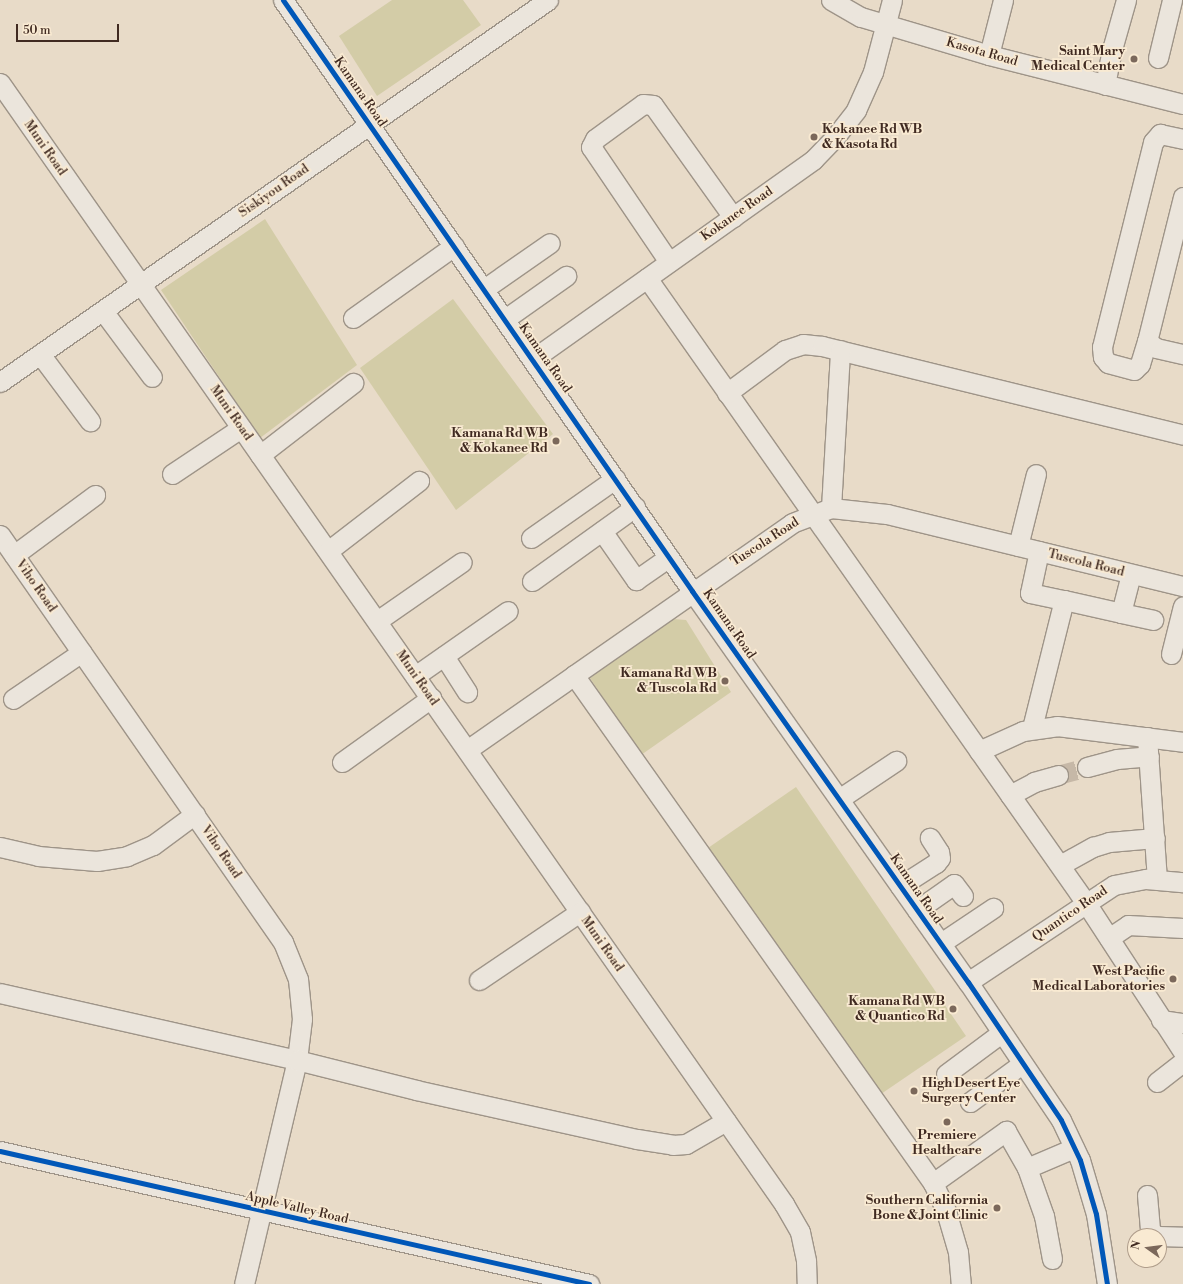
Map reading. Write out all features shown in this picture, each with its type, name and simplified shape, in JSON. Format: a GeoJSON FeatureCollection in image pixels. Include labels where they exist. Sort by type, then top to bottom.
{"type":"FeatureCollection","features":[{"type":"Feature","properties":{"kind":"street","name":"Kamana Road"},"geometry":{"type":"LineString","coordinates":[[283,0],[533,359],[692,591],[941,943],[1001,1034],[1061,1120],[1074,1148],[1096,1214],[1107,1284]]}},
{"type":"Feature","properties":{"kind":"street","name":"Siskiyou Road"},"geometry":{"type":"LineString","coordinates":[[0,382],[141,285],[368,124],[548,0]]}},
{"type":"Feature","properties":{"kind":"street","name":"Kasota Road"},"geometry":{"type":"LineString","coordinates":[[831,0],[861,16],[988,55],[1183,104]]}},
{"type":"Feature","properties":{"kind":"street","name":"Kokanee Road"},"geometry":{"type":"LineString","coordinates":[[533,359],[813,160],[836,136],[856,110],[873,72],[892,0]]}},
{"type":"Feature","properties":{"kind":"street"},"geometry":{"type":"LineString","coordinates":[[988,55],[1003,0]]}},
{"type":"Feature","properties":{"kind":"street"},"geometry":{"type":"LineString","coordinates":[[1105,85],[1111,52],[1126,0]]}},
{"type":"Feature","properties":{"kind":"street"},"geometry":{"type":"LineString","coordinates":[[1158,58],[1172,0]]}},
{"type":"Feature","properties":{"kind":"street","name":"Muni Road"},"geometry":{"type":"LineString","coordinates":[[0,84],[416,676],[784,1204],[800,1232],[806,1261],[807,1284]]}},
{"type":"Feature","properties":{"kind":"street"},"geometry":{"type":"LineString","coordinates":[[670,262],[591,147],[594,139],[643,104],[653,105],[733,217]]}},
{"type":"Feature","properties":{"kind":"street"},"geometry":{"type":"LineString","coordinates":[[1183,139],[1160,134],[1153,142],[1102,347],[1102,357],[1108,363],[1134,370],[1140,364],[1183,198]]}},
{"type":"Feature","properties":{"kind":"street"},"geometry":{"type":"LineString","coordinates":[[484,289],[550,243]]}},
{"type":"Feature","properties":{"kind":"street"},"geometry":{"type":"LineString","coordinates":[[353,318],[454,246]]}},
{"type":"Feature","properties":{"kind":"street"},"geometry":{"type":"LineString","coordinates":[[505,319],[566,276]]}},
{"type":"Feature","properties":{"kind":"street"},"geometry":{"type":"LineString","coordinates":[[647,278],[811,514],[1060,865],[1183,1052]]}},
{"type":"Feature","properties":{"kind":"street"},"geometry":{"type":"LineString","coordinates":[[103,311],[152,378]]}},
{"type":"Feature","properties":{"kind":"street"},"geometry":{"type":"LineString","coordinates":[[1147,341],[1156,348],[1183,354]]}},
{"type":"Feature","properties":{"kind":"street"},"geometry":{"type":"LineString","coordinates":[[727,393],[773,357],[795,346],[822,346],[1183,435]]}},
{"type":"Feature","properties":{"kind":"street"},"geometry":{"type":"LineString","coordinates":[[830,508],[840,350]]}},
{"type":"Feature","properties":{"kind":"street"},"geometry":{"type":"LineString","coordinates":[[40,354],[90,421]]}},
{"type":"Feature","properties":{"kind":"street"},"geometry":{"type":"LineString","coordinates":[[260,455],[353,383]]}},
{"type":"Feature","properties":{"kind":"street"},"geometry":{"type":"LineString","coordinates":[[172,474],[241,428]]}},
{"type":"Feature","properties":{"kind":"street"},"geometry":{"type":"LineString","coordinates":[[1018,546],[1036,474]]}},
{"type":"Feature","properties":{"kind":"street"},"geometry":{"type":"LineString","coordinates":[[530,538],[615,479]]}},
{"type":"Feature","properties":{"kind":"street"},"geometry":{"type":"LineString","coordinates":[[328,552],[419,481]]}},
{"type":"Feature","properties":{"kind":"street"},"geometry":{"type":"LineString","coordinates":[[14,555],[95,495]]}},
{"type":"Feature","properties":{"kind":"street"},"geometry":{"type":"LineString","coordinates":[[532,581],[635,507]]}},
{"type":"Feature","properties":{"kind":"street","name":"Tuscola Road"},"geometry":{"type":"LineString","coordinates":[[467,750],[692,591],[792,523],[811,514],[830,508],[887,514],[1183,586]]}},
{"type":"Feature","properties":{"kind":"street"},"geometry":{"type":"LineString","coordinates":[[602,531],[636,580],[669,557]]}},
{"type":"Feature","properties":{"kind":"street","name":"Viho Road"},"geometry":{"type":"LineString","coordinates":[[0,535],[283,942],[298,979],[302,1019],[297,1060],[244,1284]]}},
{"type":"Feature","properties":{"kind":"street"},"geometry":{"type":"LineString","coordinates":[[1039,551],[1030,593],[1153,620]]}},
{"type":"Feature","properties":{"kind":"street"},"geometry":{"type":"LineString","coordinates":[[377,621],[462,562]]}},
{"type":"Feature","properties":{"kind":"street"},"geometry":{"type":"LineString","coordinates":[[1121,612],[1131,574]]}},
{"type":"Feature","properties":{"kind":"street"},"geometry":{"type":"LineString","coordinates":[[1032,728],[1064,600]]}},
{"type":"Feature","properties":{"kind":"street"},"geometry":{"type":"LineString","coordinates":[[1171,654],[1183,606]]}},
{"type":"Feature","properties":{"kind":"street"},"geometry":{"type":"LineString","coordinates":[[416,676],[508,611]]}},
{"type":"Feature","properties":{"kind":"street"},"geometry":{"type":"LineString","coordinates":[[13,699],[82,652]]}},
{"type":"Feature","properties":{"kind":"street"},"geometry":{"type":"LineString","coordinates":[[444,656],[467,692]]}},
{"type":"Feature","properties":{"kind":"street"},"geometry":{"type":"LineString","coordinates":[[574,675],[932,1183],[946,1211],[956,1245],[961,1284]]}},
{"type":"Feature","properties":{"kind":"street"},"geometry":{"type":"LineString","coordinates":[[342,762],[431,698]]}},
{"type":"Feature","properties":{"kind":"street"},"geometry":{"type":"LineString","coordinates":[[979,751],[1032,728],[1057,726],[1183,742]]}},
{"type":"Feature","properties":{"kind":"street"},"geometry":{"type":"LineString","coordinates":[[1147,737],[1157,880]]}},
{"type":"Feature","properties":{"kind":"street"},"geometry":{"type":"LineString","coordinates":[[1087,767],[1116,759],[1149,756]]}},
{"type":"Feature","properties":{"kind":"street"},"geometry":{"type":"LineString","coordinates":[[839,799],[896,761]]}},
{"type":"Feature","properties":{"kind":"street"},"geometry":{"type":"LineString","coordinates":[[1010,795],[1034,782],[1058,775]]}},
{"type":"Feature","properties":{"kind":"street"},"geometry":{"type":"LineString","coordinates":[[0,847],[38,856],[97,861],[127,856],[153,845],[195,814]]}},
{"type":"Feature","properties":{"kind":"street"},"geometry":{"type":"LineString","coordinates":[[900,886],[936,863],[940,858],[939,852],[930,838]]}},
{"type":"Feature","properties":{"kind":"street"},"geometry":{"type":"LineString","coordinates":[[1060,865],[1093,847],[1109,842],[1155,838]]}},
{"type":"Feature","properties":{"kind":"street","name":"Quantico Road"},"geometry":{"type":"LineString","coordinates":[[968,982],[1114,885],[1146,879],[1183,882]]}},
{"type":"Feature","properties":{"kind":"street"},"geometry":{"type":"LineString","coordinates":[[917,910],[954,884]]}},
{"type":"Feature","properties":{"kind":"street"},"geometry":{"type":"LineString","coordinates":[[941,943],[993,908]]}},
{"type":"Feature","properties":{"kind":"street"},"geometry":{"type":"LineString","coordinates":[[479,980],[580,912]]}},
{"type":"Feature","properties":{"kind":"street"},"geometry":{"type":"LineString","coordinates":[[1109,938],[1128,925],[1183,928]]}},
{"type":"Feature","properties":{"kind":"street"},"geometry":{"type":"LineString","coordinates":[[0,993],[297,1060],[416,1090],[673,1145],[686,1144],[726,1120]]}},
{"type":"Feature","properties":{"kind":"street"},"geometry":{"type":"LineString","coordinates":[[1161,1020],[1183,1023]]}},
{"type":"Feature","properties":{"kind":"street"},"geometry":{"type":"LineString","coordinates":[[946,1074],[1001,1034]]}},
{"type":"Feature","properties":{"kind":"street"},"geometry":{"type":"LineString","coordinates":[[1157,1082],[1183,1062]]}},
{"type":"Feature","properties":{"kind":"street"},"geometry":{"type":"LineString","coordinates":[[970,1102],[1022,1064]]}},
{"type":"Feature","properties":{"kind":"street"},"geometry":{"type":"LineString","coordinates":[[932,1183],[1006,1131],[1027,1168],[1044,1216],[1052,1259]]}},
{"type":"Feature","properties":{"kind":"street"},"geometry":{"type":"LineString","coordinates":[[1027,1168],[1074,1148]]}},
{"type":"Feature","properties":{"kind":"street","name":"Apple Valley Road"},"geometry":{"type":"LineString","coordinates":[[0,1151],[260,1212],[589,1284]]}},
{"type":"Feature","properties":{"kind":"street"},"geometry":{"type":"LineString","coordinates":[[1146,1195],[1150,1228]]}},
{"type":"Feature","properties":{"kind":"street"},"geometry":{"type":"LineString","coordinates":[[1167,1236],[1183,1237]]}},
{"type":"Feature","properties":{"kind":"shaded area"},"geometry":{"type":"Polygon","coordinates":[[[392,0],[463,0],[481,25],[377,96],[339,36],[392,0]]]}},
{"type":"Feature","properties":{"kind":"shaded area"},"geometry":{"type":"Polygon","coordinates":[[[265,219],[357,365],[260,438],[161,290],[265,219]]]}},
{"type":"Feature","properties":{"kind":"shaded area"},"geometry":{"type":"Polygon","coordinates":[[[453,299],[553,434],[456,510],[360,368],[453,299]]]}},
{"type":"Feature","properties":{"kind":"shaded area"},"geometry":{"type":"Polygon","coordinates":[[[673,619],[686,620],[731,692],[641,755],[590,678],[673,619]]]}},
{"type":"Feature","properties":{"kind":"shaded area"},"geometry":{"type":"Polygon","coordinates":[[[796,787],[966,1036],[881,1094],[708,848],[796,787]]]}},
{"type":"Feature","properties":{"kind":"tunnel"},"geometry":{"type":"LineString","coordinates":[[1058,775],[1087,767]]}},
{"type":"Feature","properties":{"kind":"cycle path"},"geometry":{"type":"LineString","coordinates":[[283,0],[692,591],[968,982],[1061,1120],[1080,1160],[1096,1214],[1107,1284]]}},
{"type":"Feature","properties":{"kind":"cycle path"},"geometry":{"type":"LineString","coordinates":[[0,1151],[589,1284]]}},
{"type":"Feature","properties":{"kind":"place","name":"Saint Mary Medical Center"},"geometry":{"type":"Point","coordinates":[1134,59]}},
{"type":"Feature","properties":{"kind":"place","name":"Kokanee Rd WB & Kasota Rd"},"geometry":{"type":"Point","coordinates":[814,137]}},
{"type":"Feature","properties":{"kind":"place","name":"Kamana Rd WB & Kokanee Rd"},"geometry":{"type":"Point","coordinates":[556,441]}},
{"type":"Feature","properties":{"kind":"place","name":"Kamana Rd WB & Tuscola Rd"},"geometry":{"type":"Point","coordinates":[725,681]}},
{"type":"Feature","properties":{"kind":"place","name":"West Pacific Medical Laboratories"},"geometry":{"type":"Point","coordinates":[1173,979]}},
{"type":"Feature","properties":{"kind":"place","name":"Kamana Rd WB & Quantico Rd"},"geometry":{"type":"Point","coordinates":[953,1009]}},
{"type":"Feature","properties":{"kind":"place","name":"High Desert Eye Surgery Center"},"geometry":{"type":"Point","coordinates":[914,1091]}},
{"type":"Feature","properties":{"kind":"place","name":"Premiere Healthcare"},"geometry":{"type":"Point","coordinates":[947,1122]}},
{"type":"Feature","properties":{"kind":"place","name":"Southern California Bone & Joint Clinic"},"geometry":{"type":"Point","coordinates":[997,1208]}}]}
